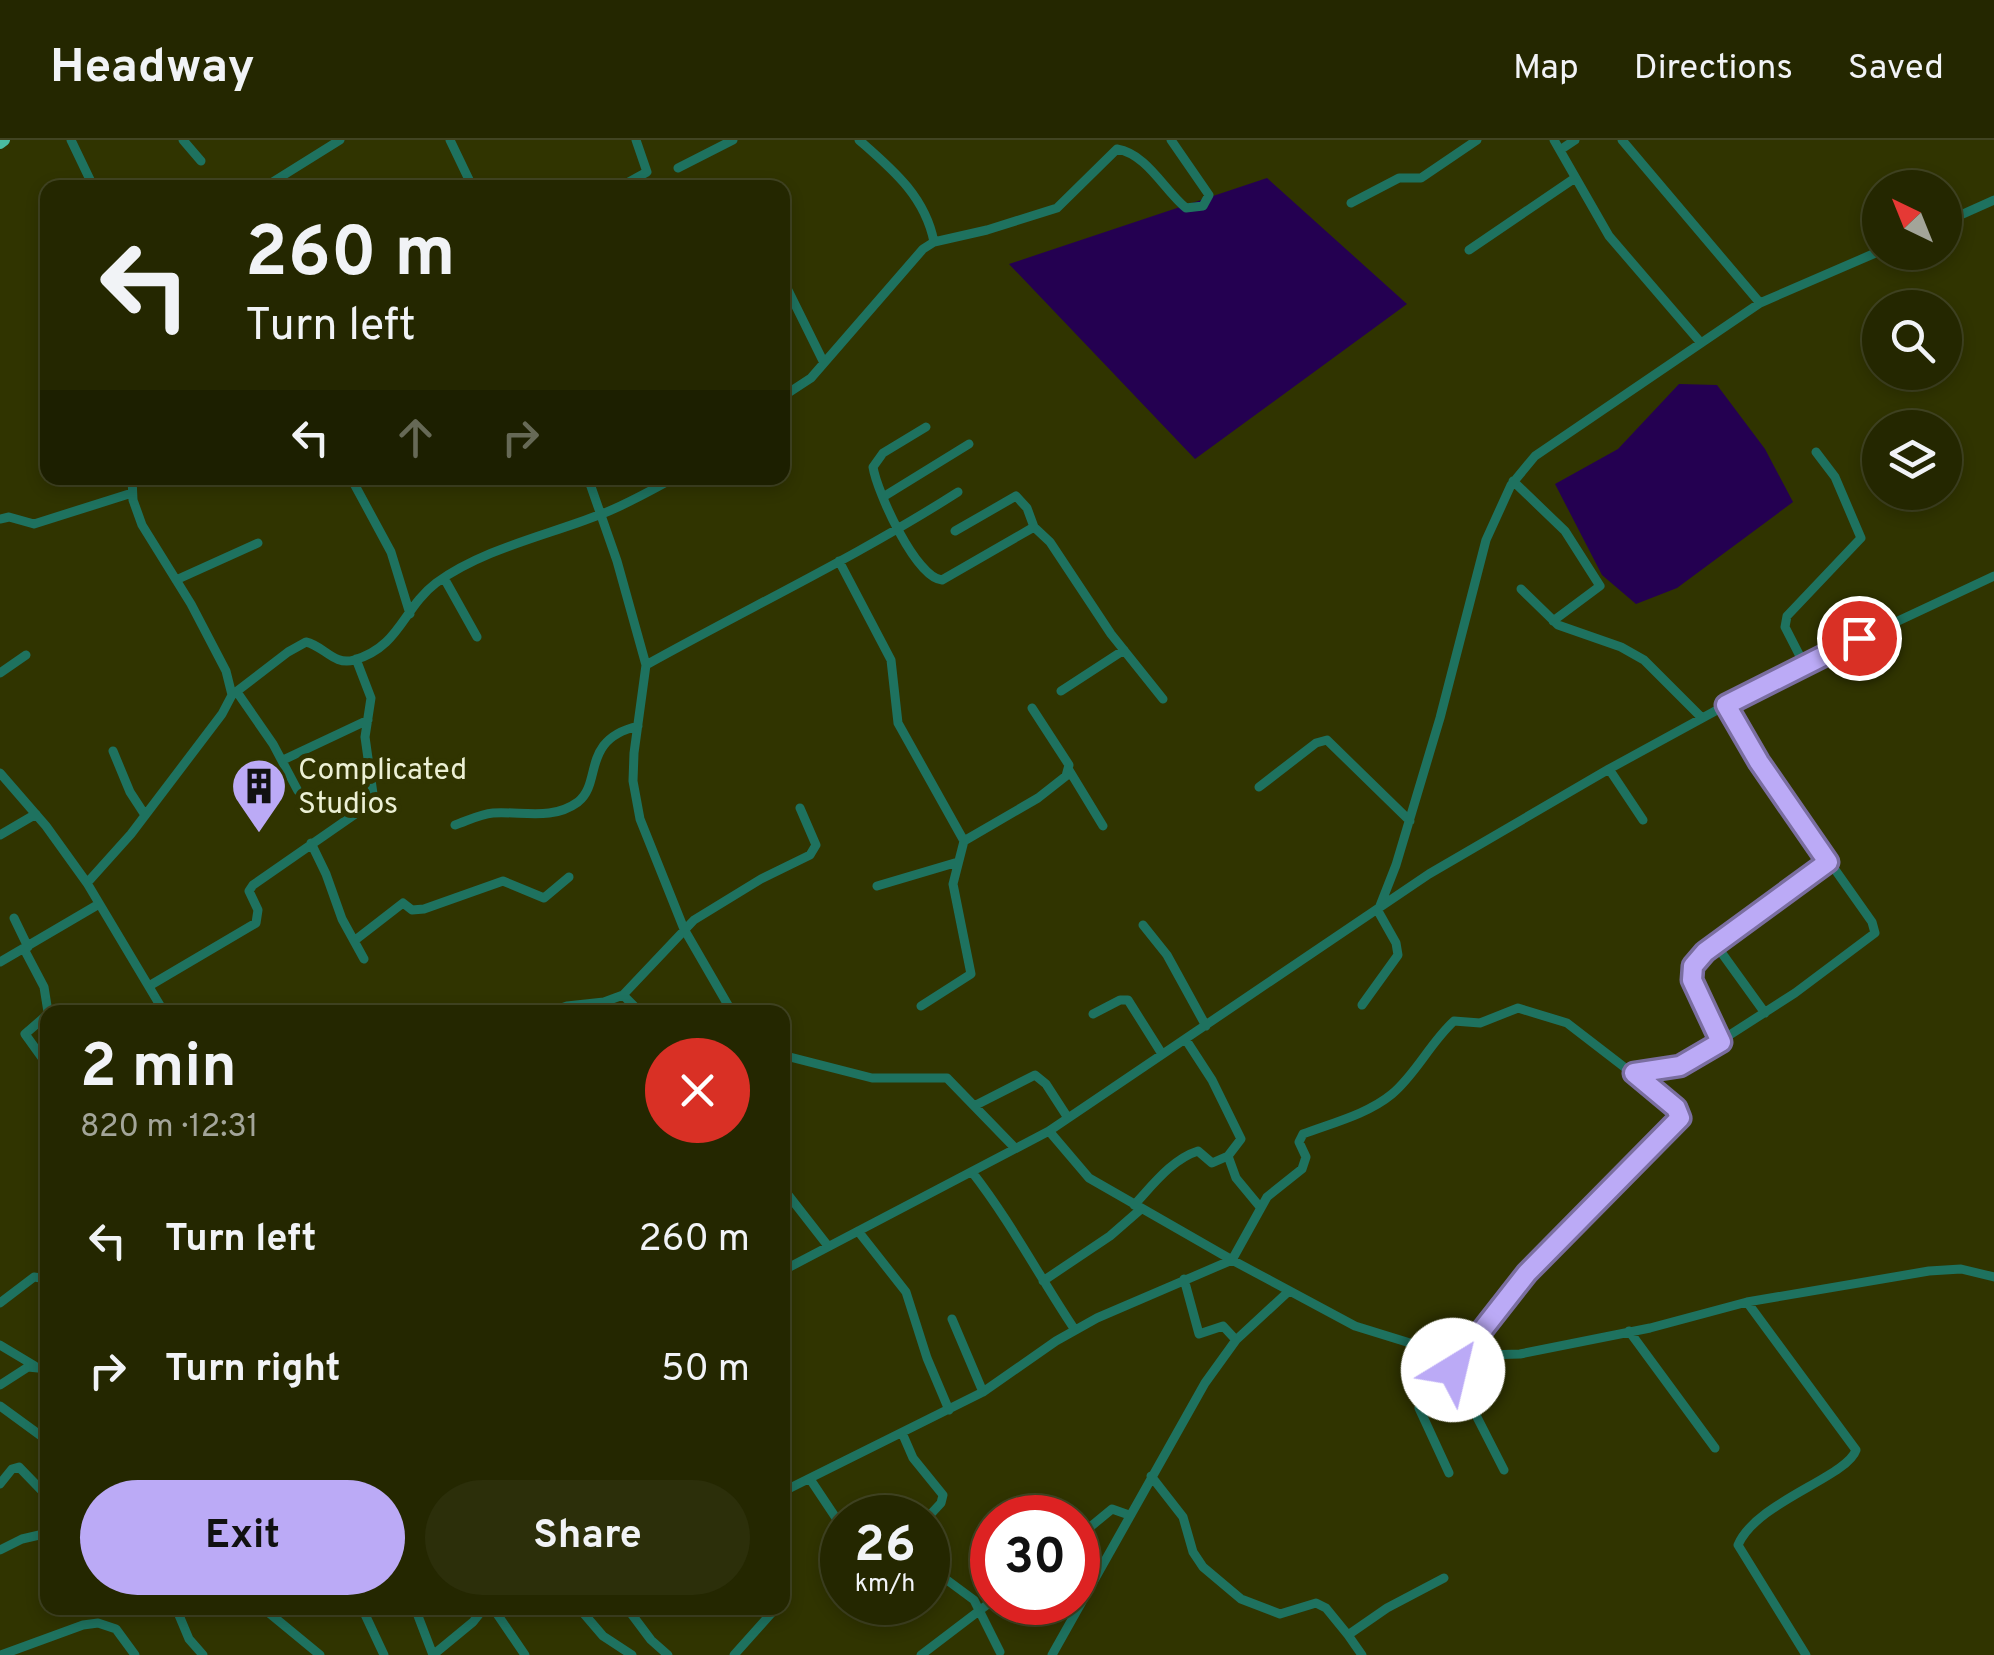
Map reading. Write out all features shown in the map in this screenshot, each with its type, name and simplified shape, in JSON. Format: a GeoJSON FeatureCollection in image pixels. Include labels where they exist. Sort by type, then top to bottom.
{"type":"FeatureCollection","features":[{"type":"Feature","properties":{"kind":"street"},"geometry":{"type":"LineString","coordinates":[[71,140],[90,180]]}},
{"type":"Feature","properties":{"kind":"street"},"geometry":{"type":"LineString","coordinates":[[183,140],[201,161]]}},
{"type":"Feature","properties":{"kind":"street"},"geometry":{"type":"LineString","coordinates":[[276,180],[340,140]]}},
{"type":"Feature","properties":{"kind":"street"},"geometry":{"type":"LineString","coordinates":[[450,140],[469,180]]}},
{"type":"Feature","properties":{"kind":"street"},"geometry":{"type":"LineString","coordinates":[[632,180],[647,172],[636,140]]}},
{"type":"Feature","properties":{"kind":"street"},"geometry":{"type":"LineString","coordinates":[[678,168],[733,140]]}},
{"type":"Feature","properties":{"kind":"street"},"geometry":{"type":"LineString","coordinates":[[858,140],[896,172],[914,194],[937,241]]}},
{"type":"Feature","properties":{"kind":"street"},"geometry":{"type":"LineString","coordinates":[[790,393],[824,363],[914,258],[937,241],[967,236],[1057,208],[1121,145],[1143,162],[1182,205],[1196,209],[1207,203],[1210,195],[1171,140]]}},
{"type":"Feature","properties":{"kind":"street"},"geometry":{"type":"LineString","coordinates":[[1351,203],[1399,178],[1421,178],[1477,140]]}},
{"type":"Feature","properties":{"kind":"street"},"geometry":{"type":"LineString","coordinates":[[1575,140],[1557,145],[1610,236],[1700,343]]}},
{"type":"Feature","properties":{"kind":"street"},"geometry":{"type":"LineString","coordinates":[[1622,140],[1760,303]]}},
{"type":"Feature","properties":{"kind":"street"},"geometry":{"type":"LineString","coordinates":[[1469,250],[1575,178]]}},
{"type":"Feature","properties":{"kind":"street"},"geometry":{"type":"LineString","coordinates":[[1962,214],[1994,200]]}},
{"type":"Feature","properties":{"kind":"street"},"geometry":{"type":"LineString","coordinates":[[1362,1005],[1398,955],[1396,943],[1378,911],[1410,821],[1482,554],[1496,512],[1513,481],[1535,456],[1760,303],[1862,259]]}},
{"type":"Feature","properties":{"kind":"street"},"geometry":{"type":"LineString","coordinates":[[790,294],[824,363]]}},
{"type":"Feature","properties":{"kind":"street"},"geometry":{"type":"LineString","coordinates":[[926,427],[876,460],[874,474],[898,530],[928,574],[937,580],[1034,527]]}},
{"type":"Feature","properties":{"kind":"street"},"geometry":{"type":"LineString","coordinates":[[883,497],[969,444]]}},
{"type":"Feature","properties":{"kind":"street"},"geometry":{"type":"LineString","coordinates":[[1804,664],[1785,627],[1787,616],[1860,538],[1834,477],[1816,452]]}},
{"type":"Feature","properties":{"kind":"street"},"geometry":{"type":"LineString","coordinates":[[1513,481],[1565,531],[1600,586],[1553,621]]}},
{"type":"Feature","properties":{"kind":"street"},"geometry":{"type":"LineString","coordinates":[[132,485],[142,525],[226,671],[234,693],[283,760],[298,791]]}},
{"type":"Feature","properties":{"kind":"street"},"geometry":{"type":"LineString","coordinates":[[355,485],[391,552],[410,614]]}},
{"type":"Feature","properties":{"kind":"street"},"geometry":{"type":"LineString","coordinates":[[591,485],[646,665],[634,767],[636,802],[647,840],[684,930],[728,1005]]}},
{"type":"Feature","properties":{"kind":"street"},"geometry":{"type":"LineString","coordinates":[[87,883],[145,815],[234,693],[288,652],[306,642],[338,660],[356,659],[394,637],[420,598],[444,578],[497,552],[602,514],[660,485]]}},
{"type":"Feature","properties":{"kind":"street"},"geometry":{"type":"LineString","coordinates":[[646,665],[898,530],[958,492]]}},
{"type":"Feature","properties":{"kind":"street"},"geometry":{"type":"LineString","coordinates":[[0,519],[9,517],[34,524],[132,493]]}},
{"type":"Feature","properties":{"kind":"street"},"geometry":{"type":"LineString","coordinates":[[955,531],[1016,496],[1027,508],[1034,527],[1050,542],[1124,650],[1163,699]]}},
{"type":"Feature","properties":{"kind":"street"},"geometry":{"type":"LineString","coordinates":[[176,580],[258,543]]}},
{"type":"Feature","properties":{"kind":"street"},"geometry":{"type":"LineString","coordinates":[[839,561],[891,660],[898,723],[964,841]]}},
{"type":"Feature","properties":{"kind":"street"},"geometry":{"type":"LineString","coordinates":[[790,1267],[1049,1131],[1429,874],[1609,769],[1804,664],[1994,576]]}},
{"type":"Feature","properties":{"kind":"street"},"geometry":{"type":"LineString","coordinates":[[444,578],[478,637]]}},
{"type":"Feature","properties":{"kind":"street"},"geometry":{"type":"LineString","coordinates":[[1521,588],[1553,621],[1644,660],[1702,718]]}},
{"type":"Feature","properties":{"kind":"street"},"geometry":{"type":"LineString","coordinates":[[1061,692],[1124,650]]}},
{"type":"Feature","properties":{"kind":"street"},"geometry":{"type":"LineString","coordinates":[[0,672],[26,656]]}},
{"type":"Feature","properties":{"kind":"street"},"geometry":{"type":"LineString","coordinates":[[149,986],[256,923],[259,916],[250,889],[374,801],[365,737],[371,698],[356,659]]}},
{"type":"Feature","properties":{"kind":"street"},"geometry":{"type":"LineString","coordinates":[[1634,1073],[1680,1066],[1765,1013],[1876,933],[1759,762],[1726,705]]}},
{"type":"Feature","properties":{"kind":"street"},"geometry":{"type":"LineString","coordinates":[[1032,708],[1103,826]]}},
{"type":"Feature","properties":{"kind":"street"},"geometry":{"type":"LineString","coordinates":[[283,760],[368,720]]}},
{"type":"Feature","properties":{"kind":"street"},"geometry":{"type":"LineString","coordinates":[[455,826],[491,813],[548,814],[573,805],[587,793],[597,754],[617,734],[638,726]]}},
{"type":"Feature","properties":{"kind":"street"},"geometry":{"type":"LineString","coordinates":[[1259,787],[1316,743],[1327,740],[1410,821]]}},
{"type":"Feature","properties":{"kind":"street"},"geometry":{"type":"LineString","coordinates":[[113,751],[130,792],[145,815]]}},
{"type":"Feature","properties":{"kind":"street"},"geometry":{"type":"LineString","coordinates":[[1609,769],[1643,820]]}},
{"type":"Feature","properties":{"kind":"street"},"geometry":{"type":"LineString","coordinates":[[921,1006],[971,974],[953,884],[964,841],[1038,798],[1069,770]]}},
{"type":"Feature","properties":{"kind":"street"},"geometry":{"type":"LineString","coordinates":[[0,772],[87,883],[160,1005]]}},
{"type":"Feature","properties":{"kind":"street"},"geometry":{"type":"LineString","coordinates":[[576,1005],[623,996],[684,930],[725,900],[815,851],[814,837],[800,808]]}},
{"type":"Feature","properties":{"kind":"street"},"geometry":{"type":"LineString","coordinates":[[0,835],[36,814]]}},
{"type":"Feature","properties":{"kind":"street"},"geometry":{"type":"LineString","coordinates":[[311,843],[342,919],[364,959]]}},
{"type":"Feature","properties":{"kind":"street"},"geometry":{"type":"LineString","coordinates":[[877,886],[958,862]]}},
{"type":"Feature","properties":{"kind":"street"},"geometry":{"type":"LineString","coordinates":[[1721,1042],[1691,972],[1697,960],[1828,862]]}},
{"type":"Feature","properties":{"kind":"street"},"geometry":{"type":"LineString","coordinates":[[354,941],[403,903],[414,910],[424,909],[503,881],[544,898],[570,878]]}},
{"type":"Feature","properties":{"kind":"street"},"geometry":{"type":"LineString","coordinates":[[0,962],[100,904]]}},
{"type":"Feature","properties":{"kind":"street"},"geometry":{"type":"LineString","coordinates":[[14,918],[47,994],[48,1005]]}},
{"type":"Feature","properties":{"kind":"street"},"geometry":{"type":"LineString","coordinates":[[1143,925],[1167,955],[1206,1026]]}},
{"type":"Feature","properties":{"kind":"street"},"geometry":{"type":"LineString","coordinates":[[1716,944],[1765,1013]]}},
{"type":"Feature","properties":{"kind":"street"},"geometry":{"type":"LineString","coordinates":[[623,996],[633,1005]]}},
{"type":"Feature","properties":{"kind":"street"},"geometry":{"type":"LineString","coordinates":[[1093,1014],[1128,1000],[1162,1054]]}},
{"type":"Feature","properties":{"kind":"street"},"geometry":{"type":"LineString","coordinates":[[790,1488],[983,1392],[1076,1330],[1232,1260],[1260,1206],[1273,1190],[1302,1169],[1306,1158],[1300,1136],[1382,1102],[1405,1081],[1454,1021],[1480,1023],[1513,1010],[1524,1010],[1574,1027],[1676,1108],[1680,1118],[1527,1273],[1457,1356],[1456,1376],[1504,1470]]}},
{"type":"Feature","properties":{"kind":"street"},"geometry":{"type":"LineString","coordinates":[[40,1021],[25,1034],[40,1055]]}},
{"type":"Feature","properties":{"kind":"street"},"geometry":{"type":"LineString","coordinates":[[1043,1281],[1110,1236],[1168,1170],[1189,1154],[1198,1151],[1212,1163],[1228,1156],[1241,1139],[1212,1080],[1186,1040]]}},
{"type":"Feature","properties":{"kind":"street"},"geometry":{"type":"LineString","coordinates":[[790,1057],[872,1078],[942,1076],[952,1081],[1014,1146]]}},
{"type":"Feature","properties":{"kind":"street"},"geometry":{"type":"LineString","coordinates":[[976,1105],[1035,1075],[1046,1084],[1068,1118]]}},
{"type":"Feature","properties":{"kind":"street"},"geometry":{"type":"LineString","coordinates":[[1049,1131],[1080,1170],[1289,1292],[1355,1326],[1457,1356],[1520,1354],[1747,1302],[1929,1272],[1962,1269],[1994,1277]]}},
{"type":"Feature","properties":{"kind":"street"},"geometry":{"type":"LineString","coordinates":[[1228,1156],[1236,1178],[1260,1206]]}},
{"type":"Feature","properties":{"kind":"street"},"geometry":{"type":"LineString","coordinates":[[972,1172],[1007,1217],[1076,1330]]}},
{"type":"Feature","properties":{"kind":"street"},"geometry":{"type":"LineString","coordinates":[[790,1196],[828,1246]]}},
{"type":"Feature","properties":{"kind":"street"},"geometry":{"type":"LineString","coordinates":[[858,1231],[906,1292],[949,1410]]}},
{"type":"Feature","properties":{"kind":"street"},"geometry":{"type":"LineString","coordinates":[[0,1303],[34,1277],[40,1278]]}},
{"type":"Feature","properties":{"kind":"street"},"geometry":{"type":"LineString","coordinates":[[1184,1279],[1199,1334],[1223,1326],[1236,1340]]}},
{"type":"Feature","properties":{"kind":"street"},"geometry":{"type":"LineString","coordinates":[[1052,1655],[1128,1514],[1206,1383],[1236,1340],[1289,1292]]}},
{"type":"Feature","properties":{"kind":"street"},"geometry":{"type":"LineString","coordinates":[[1747,1302],[1856,1450],[1846,1465],[1800,1490],[1752,1525],[1738,1545],[1806,1655]]}},
{"type":"Feature","properties":{"kind":"street"},"geometry":{"type":"LineString","coordinates":[[952,1320],[983,1392]]}},
{"type":"Feature","properties":{"kind":"street"},"geometry":{"type":"LineString","coordinates":[[1630,1331],[1715,1448]]}},
{"type":"Feature","properties":{"kind":"street"},"geometry":{"type":"LineString","coordinates":[[0,1344],[40,1364]]}},
{"type":"Feature","properties":{"kind":"street"},"geometry":{"type":"LineString","coordinates":[[1434,1351],[1439,1380],[1419,1408],[1449,1472]]}},
{"type":"Feature","properties":{"kind":"street"},"geometry":{"type":"LineString","coordinates":[[0,1385],[20,1372],[40,1366]]}},
{"type":"Feature","properties":{"kind":"street"},"geometry":{"type":"LineString","coordinates":[[0,1406],[40,1435]]}},
{"type":"Feature","properties":{"kind":"street"},"geometry":{"type":"LineString","coordinates":[[902,1434],[910,1454],[943,1495]]}},
{"type":"Feature","properties":{"kind":"street"},"geometry":{"type":"LineString","coordinates":[[0,1484],[19,1466],[40,1488]]}},
{"type":"Feature","properties":{"kind":"street"},"geometry":{"type":"LineString","coordinates":[[1150,1476],[1182,1517],[1203,1567],[1224,1587],[1280,1614],[1311,1602],[1321,1605],[1362,1655]]}},
{"type":"Feature","properties":{"kind":"street"},"geometry":{"type":"LineString","coordinates":[[810,1479],[821,1495]]}},
{"type":"Feature","properties":{"kind":"street"},"geometry":{"type":"LineString","coordinates":[[1100,1519],[1112,1509],[1128,1514]]}},
{"type":"Feature","properties":{"kind":"street"},"geometry":{"type":"LineString","coordinates":[[0,1550],[40,1535]]}},
{"type":"Feature","properties":{"kind":"street"},"geometry":{"type":"LineString","coordinates":[[1348,1636],[1387,1608],[1444,1578]]}},
{"type":"Feature","properties":{"kind":"street"},"geometry":{"type":"LineString","coordinates":[[179,1615],[200,1654]]}},
{"type":"Feature","properties":{"kind":"street"},"geometry":{"type":"LineString","coordinates":[[271,1615],[320,1655]]}},
{"type":"Feature","properties":{"kind":"street"},"geometry":{"type":"LineString","coordinates":[[365,1615],[384,1655]]}},
{"type":"Feature","properties":{"kind":"street"},"geometry":{"type":"LineString","coordinates":[[418,1615],[433,1655],[478,1615]]}},
{"type":"Feature","properties":{"kind":"street"},"geometry":{"type":"LineString","coordinates":[[498,1615],[525,1655]]}},
{"type":"Feature","properties":{"kind":"street"},"geometry":{"type":"LineString","coordinates":[[585,1615],[604,1636],[632,1655]]}},
{"type":"Feature","properties":{"kind":"street"},"geometry":{"type":"LineString","coordinates":[[632,1615],[668,1655]]}},
{"type":"Feature","properties":{"kind":"street"},"geometry":{"type":"LineString","coordinates":[[734,1655],[770,1615]]}},
{"type":"Feature","properties":{"kind":"street"},"geometry":{"type":"LineString","coordinates":[[921,1655],[970,1617]]}},
{"type":"Feature","properties":{"kind":"street"},"geometry":{"type":"LineString","coordinates":[[1,1655],[98,1623],[116,1629],[135,1655]]}},
{"type":"Feature","properties":{"kind":"street"},"geometry":{"type":"LineString","coordinates":[[988,1625],[1000,1652]]}},
{"type":"Feature","properties":{"kind":"shaded area"},"geometry":{"type":"Polygon","coordinates":[[[1267,178],[1407,304],[1195,459],[1009,264],[1267,178]]]}},
{"type":"Feature","properties":{"kind":"shaded area"},"geometry":{"type":"Polygon","coordinates":[[[1679,384],[1717,385],[1765,449],[1793,502],[1677,588],[1636,604],[1602,575],[1555,484],[1618,449],[1679,384]]]}},
{"type":"Feature","properties":{"kind":"place","name":"Complicated Studios"},"geometry":{"type":"Point","coordinates":[259,835]}},
{"type":"Feature","properties":{"kind":"route"},"geometry":{"type":"LineString","coordinates":[[1453,1370],[1452,1356],[1462,1356],[1527,1273],[1680,1118],[1676,1108],[1634,1073],[1680,1066],[1721,1042],[1692,980],[1693,966],[1705,952],[1828,862],[1759,762],[1726,705],[1859,638]]}}]}
